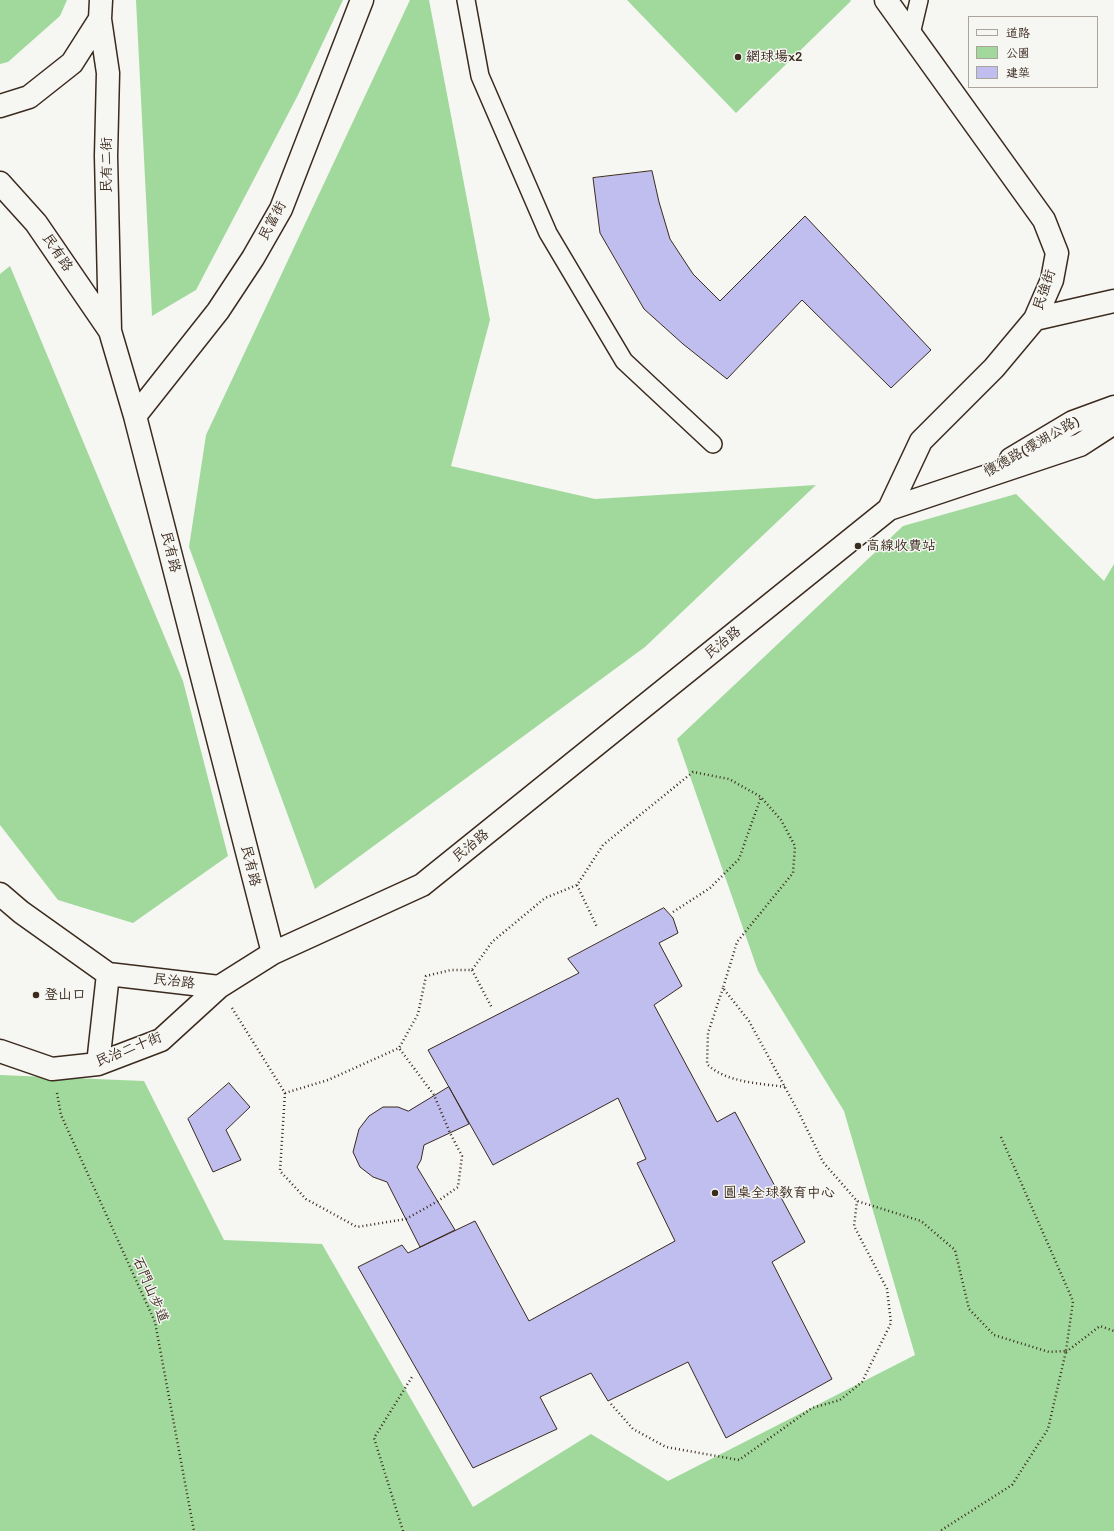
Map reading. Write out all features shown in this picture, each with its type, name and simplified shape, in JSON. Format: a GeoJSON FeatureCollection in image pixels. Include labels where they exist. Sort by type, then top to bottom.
{"type":"FeatureCollection","features":[{"type":"Feature","properties":{"kind":"street","name":"民富街"},"geometry":{"type":"LineString","coordinates":[[135,416],[218,311],[253,258],[281,209],[362,0]]}},
{"type":"Feature","properties":{"kind":"street","name":"民強街"},"geometry":{"type":"LineString","coordinates":[[886,0],[1044,220],[1057,253],[1052,280],[1035,319],[994,368],[921,441],[888,509]]}},
{"type":"Feature","properties":{"kind":"street"},"geometry":{"type":"LineString","coordinates":[[0,106],[29,97],[72,63],[100,10]]}},
{"type":"Feature","properties":{"kind":"street","name":"民有二街"},"geometry":{"type":"LineString","coordinates":[[100,10],[108,73],[106,156],[110,331]]}},
{"type":"Feature","properties":{"kind":"street","name":"民有路"},"geometry":{"type":"LineString","coordinates":[[0,183],[36,223],[110,331],[135,416],[273,953]]}},
{"type":"Feature","properties":{"kind":"street"},"geometry":{"type":"LineString","coordinates":[[1035,319],[1114,301]]}},
{"type":"Feature","properties":{"kind":"street","name":"懷德路(環湖公路)"},"geometry":{"type":"LineString","coordinates":[[973,481],[1073,422],[1114,407]]}},
{"type":"Feature","properties":{"kind":"street","name":"懷德路(環湖公路)"},"geometry":{"type":"LineString","coordinates":[[888,509],[1080,445],[1114,423]]}},
{"type":"Feature","properties":{"kind":"street","name":"民治路"},"geometry":{"type":"LineString","coordinates":[[0,894],[21,912],[108,974],[219,988],[273,953],[422,885],[888,509]]}},
{"type":"Feature","properties":{"kind":"street"},"geometry":{"type":"LineString","coordinates":[[98,1064],[108,974]]}},
{"type":"Feature","properties":{"kind":"street","name":"民治二十街"},"geometry":{"type":"LineString","coordinates":[[0,1051],[52,1069],[98,1064],[161,1040],[219,988]]}},
{"type":"Feature","properties":{"kind":"lane"},"geometry":{"type":"LineString","coordinates":[[466,0],[480,76],[548,233],[624,361],[714,444]]}},
{"type":"Feature","properties":{"kind":"lane"},"geometry":{"type":"LineString","coordinates":[[911,34],[918,0]]}},
{"type":"Feature","properties":{"kind":"path"},"geometry":{"type":"LineString","coordinates":[[472,970],[492,942],[545,898],[577,885],[603,845],[693,772],[729,778],[761,797],[781,820],[795,846],[793,873],[737,942],[708,1033],[707,1064],[714,1071],[740,1080],[785,1087]]}},
{"type":"Feature","properties":{"kind":"path"},"geometry":{"type":"LineString","coordinates":[[673,912],[710,888],[739,859],[761,797]]}},
{"type":"Feature","properties":{"kind":"path"},"geometry":{"type":"LineString","coordinates":[[577,885],[597,927]]}},
{"type":"Feature","properties":{"kind":"path"},"geometry":{"type":"LineString","coordinates":[[285,1093],[328,1080],[399,1048],[418,1014],[426,976],[451,970],[472,970]]}},
{"type":"Feature","properties":{"kind":"path"},"geometry":{"type":"LineString","coordinates":[[472,970],[492,1008]]}},
{"type":"Feature","properties":{"kind":"path"},"geometry":{"type":"LineString","coordinates":[[219,988],[285,1093],[280,1171],[306,1199],[357,1227],[406,1219],[438,1202],[458,1187],[462,1156],[450,1133],[434,1095],[399,1048]]}},
{"type":"Feature","properties":{"kind":"path"},"geometry":{"type":"LineString","coordinates":[[723,988],[749,1021],[785,1087],[823,1162],[857,1201],[921,1221],[955,1250],[969,1309],[994,1335],[1049,1352],[1066,1351],[1100,1326],[1114,1331]]}},
{"type":"Feature","properties":{"kind":"path","name":"石門山步道"},"geometry":{"type":"LineString","coordinates":[[52,1069],[61,1115],[155,1322],[194,1531]]}},
{"type":"Feature","properties":{"kind":"path"},"geometry":{"type":"LineString","coordinates":[[940,1531],[1012,1485],[1048,1429],[1066,1351],[1073,1301],[1001,1137]]}},
{"type":"Feature","properties":{"kind":"path"},"geometry":{"type":"LineString","coordinates":[[610,1404],[632,1429],[666,1447],[739,1460],[812,1408],[840,1400],[862,1382],[891,1322],[888,1289],[854,1226],[857,1201]]}},
{"type":"Feature","properties":{"kind":"path"},"geometry":{"type":"LineString","coordinates":[[403,1531],[374,1438],[412,1377]]}},
{"type":"Feature","properties":{"kind":"green space"},"geometry":{"type":"Polygon","coordinates":[[[0,0],[67,0],[60,16],[8,62],[0,64],[0,0]]]}},
{"type":"Feature","properties":{"kind":"green space"},"geometry":{"type":"Polygon","coordinates":[[[136,0],[343,0],[298,95],[196,290],[152,316],[136,0]]]}},
{"type":"Feature","properties":{"kind":"green space"},"geometry":{"type":"Polygon","coordinates":[[[410,0],[429,0],[490,320],[451,466],[595,499],[816,485],[645,647],[315,889],[189,547],[206,435],[410,0]]]}},
{"type":"Feature","properties":{"kind":"green space","name":"網球場x2"},"geometry":{"type":"Polygon","coordinates":[[[627,0],[850,0],[851,1],[736,113],[627,0]]]}},
{"type":"Feature","properties":{"kind":"green space"},"geometry":{"type":"Polygon","coordinates":[[[10,266],[183,681],[228,856],[133,923],[58,900],[0,825],[0,274],[10,266]]]}},
{"type":"Feature","properties":{"kind":"green space"},"geometry":{"type":"Polygon","coordinates":[[[1016,494],[1104,581],[1114,564],[1114,1531],[0,1531],[0,1075],[144,1081],[224,1240],[322,1244],[473,1507],[591,1434],[668,1481],[915,1355],[844,1111],[758,971],[677,739],[903,526],[1016,494]]]}},
{"type":"Feature","properties":{"kind":"building"},"geometry":{"type":"Polygon","coordinates":[[[652,171],[670,239],[693,274],[720,301],[805,216],[931,350],[891,388],[802,300],[727,379],[683,344],[644,309],[600,233],[593,178],[652,171]]]}},
{"type":"Feature","properties":{"kind":"building","name":"圓桌全球教育中心"},"geometry":{"type":"Polygon","coordinates":[[[664,908],[673,918],[678,933],[659,943],[682,986],[654,1005],[717,1122],[735,1112],[805,1242],[772,1262],[832,1379],[726,1438],[688,1362],[608,1401],[591,1373],[540,1397],[557,1429],[473,1468],[358,1267],[402,1245],[408,1253],[475,1221],[529,1321],[675,1241],[637,1163],[646,1159],[618,1098],[493,1165],[428,1050],[579,973],[568,959],[664,908]]]}},
{"type":"Feature","properties":{"kind":"building"},"geometry":{"type":"Polygon","coordinates":[[[229,1083],[250,1107],[226,1130],[241,1160],[213,1172],[188,1119],[229,1083]]]}},
{"type":"Feature","properties":{"kind":"building"},"geometry":{"type":"Polygon","coordinates":[[[449,1087],[469,1124],[424,1145],[421,1160],[417,1167],[455,1230],[420,1247],[387,1182],[373,1177],[360,1167],[353,1152],[359,1129],[369,1116],[383,1107],[398,1107],[408,1111],[449,1087]]]}},
{"type":"Feature","properties":{"kind":"place","name":"網球場x2"},"geometry":{"type":"Point","coordinates":[738,57]}},
{"type":"Feature","properties":{"kind":"place","name":"高線收費站"},"geometry":{"type":"Point","coordinates":[858,546]}},
{"type":"Feature","properties":{"kind":"place","name":"登山口"},"geometry":{"type":"Point","coordinates":[36,995]}},
{"type":"Feature","properties":{"kind":"place","name":"圓桌全球教育中心"},"geometry":{"type":"Point","coordinates":[715,1193]}}]}
